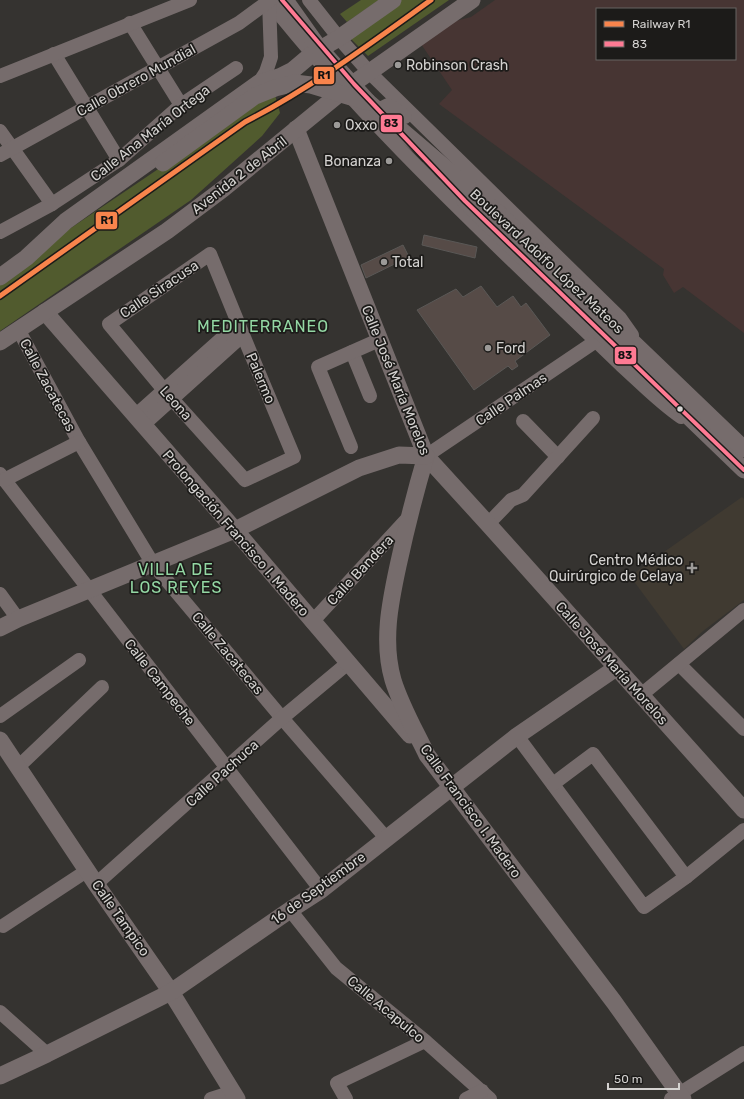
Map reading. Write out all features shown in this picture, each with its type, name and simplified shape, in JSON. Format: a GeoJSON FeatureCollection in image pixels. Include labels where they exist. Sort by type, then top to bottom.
{"type":"FeatureCollection","features":[{"type":"Feature","properties":{"kind":"main road","name":"Boulevard Adolfo López Mateos"},"geometry":{"type":"LineString","coordinates":[[274,0],[368,102],[497,212],[744,449]]}},
{"type":"Feature","properties":{"kind":"main road"},"geometry":{"type":"LineString","coordinates":[[26,258],[66,221],[259,83],[279,77],[293,70],[312,54],[339,38],[393,0]]}},
{"type":"Feature","properties":{"kind":"main road","name":"Avenida 2 de Abril"},"geometry":{"type":"LineString","coordinates":[[0,342],[167,231],[223,189],[344,90],[472,0]]}},
{"type":"Feature","properties":{"kind":"main road"},"geometry":{"type":"LineString","coordinates":[[0,277],[132,187],[255,96],[274,88],[295,83],[368,102]]}},
{"type":"Feature","properties":{"kind":"main road","name":"Calle José María Morelos"},"geometry":{"type":"LineString","coordinates":[[296,129],[426,456],[744,810]]}},
{"type":"Feature","properties":{"kind":"main road","name":"Boulevard Adolfo López Mateos"},"geometry":{"type":"LineString","coordinates":[[465,201],[744,470]]}},
{"type":"Feature","properties":{"kind":"main road","name":"Prolongación Francisco I. Madero"},"geometry":{"type":"LineString","coordinates":[[45,312],[235,530],[427,755]]}},
{"type":"Feature","properties":{"kind":"main road"},"geometry":{"type":"LineString","coordinates":[[0,628],[18,619],[235,530],[359,468],[398,455],[426,456]]}},
{"type":"Feature","properties":{"kind":"main road","name":"Calle Francisco I. Madero"},"geometry":{"type":"LineString","coordinates":[[426,456],[408,518],[389,609],[387,644],[393,679],[407,716],[427,755],[618,999],[678,1097]]}},
{"type":"Feature","properties":{"kind":"main road","name":"16 de Septiembre"},"geometry":{"type":"LineString","coordinates":[[0,1076],[171,992],[321,890],[517,736],[616,668]]}},
{"type":"Feature","properties":{"kind":"main road","name":"Calle Tampico"},"geometry":{"type":"LineString","coordinates":[[0,740],[171,992],[235,1096]]}},
{"type":"Feature","properties":{"kind":"street"},"geometry":{"type":"LineString","coordinates":[[0,76],[190,0]]}},
{"type":"Feature","properties":{"kind":"street"},"geometry":{"type":"LineString","coordinates":[[259,83],[266,72],[272,57],[274,0]]}},
{"type":"Feature","properties":{"kind":"street","name":"Boulevard Adolfo López Mateos"},"geometry":{"type":"LineString","coordinates":[[274,0],[312,54],[344,90],[505,254],[663,405],[706,434]]}},
{"type":"Feature","properties":{"kind":"street","name":"Calle Obrero Mundial"},"geometry":{"type":"LineString","coordinates":[[0,155],[158,69],[239,23],[274,0]]}},
{"type":"Feature","properties":{"kind":"street","name":"Boulevard Adolfo López Mateos"},"geometry":{"type":"LineString","coordinates":[[309,0],[339,38],[369,72],[620,318],[642,351]]}},
{"type":"Feature","properties":{"kind":"street"},"geometry":{"type":"LineString","coordinates":[[130,23],[181,105]]}},
{"type":"Feature","properties":{"kind":"street"},"geometry":{"type":"LineString","coordinates":[[54,54],[119,160]]}},
{"type":"Feature","properties":{"kind":"street","name":"Calle Ana María Ortega"},"geometry":{"type":"LineString","coordinates":[[0,232],[52,204],[119,160],[181,105],[236,68]]}},
{"type":"Feature","properties":{"kind":"street"},"geometry":{"type":"LineString","coordinates":[[399,147],[392,131],[380,119],[378,114],[378,112],[385,106],[393,107],[397,110],[447,158],[460,161]]}},
{"type":"Feature","properties":{"kind":"street"},"geometry":{"type":"LineString","coordinates":[[0,131],[52,204]]}},
{"type":"Feature","properties":{"kind":"street","name":"Calle Siracusa"},"geometry":{"type":"LineString","coordinates":[[108,324],[210,254]]}},
{"type":"Feature","properties":{"kind":"street","name":"Palermo"},"geometry":{"type":"LineString","coordinates":[[210,254],[240,330],[294,457],[245,480]]}},
{"type":"Feature","properties":{"kind":"street","name":"Leona"},"geometry":{"type":"LineString","coordinates":[[108,324],[245,480]]}},
{"type":"Feature","properties":{"kind":"street","name":"Calle Zacatecas"},"geometry":{"type":"LineString","coordinates":[[18,329],[79,442],[154,564],[282,718],[386,838]]}},
{"type":"Feature","properties":{"kind":"street"},"geometry":{"type":"LineString","coordinates":[[139,420],[240,330]]}},
{"type":"Feature","properties":{"kind":"street"},"geometry":{"type":"LineString","coordinates":[[351,447],[318,367],[379,340]]}},
{"type":"Feature","properties":{"kind":"street","name":"Calle Palmas"},"geometry":{"type":"LineString","coordinates":[[426,456],[596,341]]}},
{"type":"Feature","properties":{"kind":"street"},"geometry":{"type":"LineString","coordinates":[[352,352],[370,396]]}},
{"type":"Feature","properties":{"kind":"street"},"geometry":{"type":"LineString","coordinates":[[488,524],[512,500],[523,495],[593,418]]}},
{"type":"Feature","properties":{"kind":"street"},"geometry":{"type":"LineString","coordinates":[[523,421],[558,457]]}},
{"type":"Feature","properties":{"kind":"street"},"geometry":{"type":"LineString","coordinates":[[2,477],[79,442]]}},
{"type":"Feature","properties":{"kind":"street","name":"Calle Campeche"},"geometry":{"type":"LineString","coordinates":[[2,477],[321,890]]}},
{"type":"Feature","properties":{"kind":"street","name":"Calle Bandera"},"geometry":{"type":"LineString","coordinates":[[312,622],[408,518]]}},
{"type":"Feature","properties":{"kind":"street"},"geometry":{"type":"LineString","coordinates":[[0,594],[18,619]]}},
{"type":"Feature","properties":{"kind":"street"},"geometry":{"type":"LineString","coordinates":[[641,695],[744,610]]}},
{"type":"Feature","properties":{"kind":"street"},"geometry":{"type":"LineString","coordinates":[[0,716],[79,660]]}},
{"type":"Feature","properties":{"kind":"street","name":"Calle Pachuca"},"geometry":{"type":"LineString","coordinates":[[3,926],[92,877],[227,768],[282,718],[348,663]]}},
{"type":"Feature","properties":{"kind":"street"},"geometry":{"type":"LineString","coordinates":[[679,664],[741,722]]}},
{"type":"Feature","properties":{"kind":"street"},"geometry":{"type":"LineString","coordinates":[[18,767],[102,687]]}},
{"type":"Feature","properties":{"kind":"street"},"geometry":{"type":"LineString","coordinates":[[517,736],[644,907],[744,830]]}},
{"type":"Feature","properties":{"kind":"street"},"geometry":{"type":"LineString","coordinates":[[553,784],[593,754],[686,876]]}},
{"type":"Feature","properties":{"kind":"street","name":"Calle Acapulco"},"geometry":{"type":"LineString","coordinates":[[290,910],[336,968],[425,1041],[486,1095]]}},
{"type":"Feature","properties":{"kind":"street"},"geometry":{"type":"LineString","coordinates":[[0,1012],[47,1054]]}},
{"type":"Feature","properties":{"kind":"street"},"geometry":{"type":"LineString","coordinates":[[346,1099],[337,1083],[425,1041]]}},
{"type":"Feature","properties":{"kind":"street"},"geometry":{"type":"LineString","coordinates":[[678,1097],[744,1053]]}},
{"type":"Feature","properties":{"kind":"street"},"geometry":{"type":"LineString","coordinates":[[466,1099],[486,1095]]}},
{"type":"Feature","properties":{"kind":"street"},"geometry":{"type":"LineString","coordinates":[[211,1099],[235,1096]]}},
{"type":"Feature","properties":{"kind":"shaded area"},"geometry":{"type":"Polygon","coordinates":[[[495,0],[744,0],[744,333],[683,287],[674,293],[663,275],[664,269],[439,104],[452,90],[419,41],[440,25],[471,17],[495,0]]]}},
{"type":"Feature","properties":{"kind":"shaded area","name":"Centro Médico Quirúrgico de Celaya"},"geometry":{"type":"Polygon","coordinates":[[[742,497],[744,499],[744,600],[703,631],[684,649],[630,576],[742,497]]]}},
{"type":"Feature","properties":{"kind":"green space"},"geometry":{"type":"Polygon","coordinates":[[[361,0],[379,0],[347,22],[340,14],[361,0]]]}},
{"type":"Feature","properties":{"kind":"green space"},"geometry":{"type":"Polygon","coordinates":[[[401,0],[449,0],[368,56],[349,37],[401,0]]]}},
{"type":"Feature","properties":{"kind":"green space"},"geometry":{"type":"Polygon","coordinates":[[[275,95],[280,113],[262,136],[191,200],[0,331],[0,280],[62,234],[259,101],[275,95]]]}},
{"type":"Feature","properties":{"kind":"building","name":"Total"},"geometry":{"type":"Polygon","coordinates":[[[424,235],[477,247],[475,258],[422,245],[424,235]]]}},
{"type":"Feature","properties":{"kind":"building","name":"Total"},"geometry":{"type":"Polygon","coordinates":[[[403,245],[409,257],[366,278],[361,265],[403,245]]]}},
{"type":"Feature","properties":{"kind":"building","name":"Ford"},"geometry":{"type":"Polygon","coordinates":[[[481,286],[497,307],[513,296],[521,307],[526,303],[550,335],[515,361],[518,366],[512,370],[508,366],[474,390],[417,310],[456,289],[463,297],[481,286]]]}},
{"type":"Feature","properties":{"kind":"tunnel"},"geometry":{"type":"LineString","coordinates":[[426,159],[465,201]]}},
{"type":"Feature","properties":{"kind":"rail line","name":"R1"},"geometry":{"type":"LineString","coordinates":[[0,296],[245,122],[317,80],[431,0]]}},
{"type":"Feature","properties":{"kind":"transit line","name":"83"},"geometry":{"type":"LineString","coordinates":[[282,0],[354,84],[465,201],[744,470]]}},
{"type":"Feature","properties":{"kind":"place","name":"Robinson Crash"},"geometry":{"type":"Point","coordinates":[398,65]}},
{"type":"Feature","properties":{"kind":"place","name":"Oxxo"},"geometry":{"type":"Point","coordinates":[337,125]}},
{"type":"Feature","properties":{"kind":"place","name":"Bonanza"},"geometry":{"type":"Point","coordinates":[389,161]}},
{"type":"Feature","properties":{"kind":"place","name":"Total"},"geometry":{"type":"Point","coordinates":[384,262]}},
{"type":"Feature","properties":{"kind":"place","name":"Ford"},"geometry":{"type":"Point","coordinates":[488,348]}},
{"type":"Feature","properties":{"kind":"place","name":"Centro Médico Quirúrgico de Celaya"},"geometry":{"type":"Point","coordinates":[692,568]}},
{"type":"Feature","properties":{"kind":"district","name":"MEDITERRANEO"},"geometry":{"type":"Point","coordinates":[263,326]}},
{"type":"Feature","properties":{"kind":"district","name":"VILLA DE LOS REYES"},"geometry":{"type":"Point","coordinates":[176,578]}}]}
